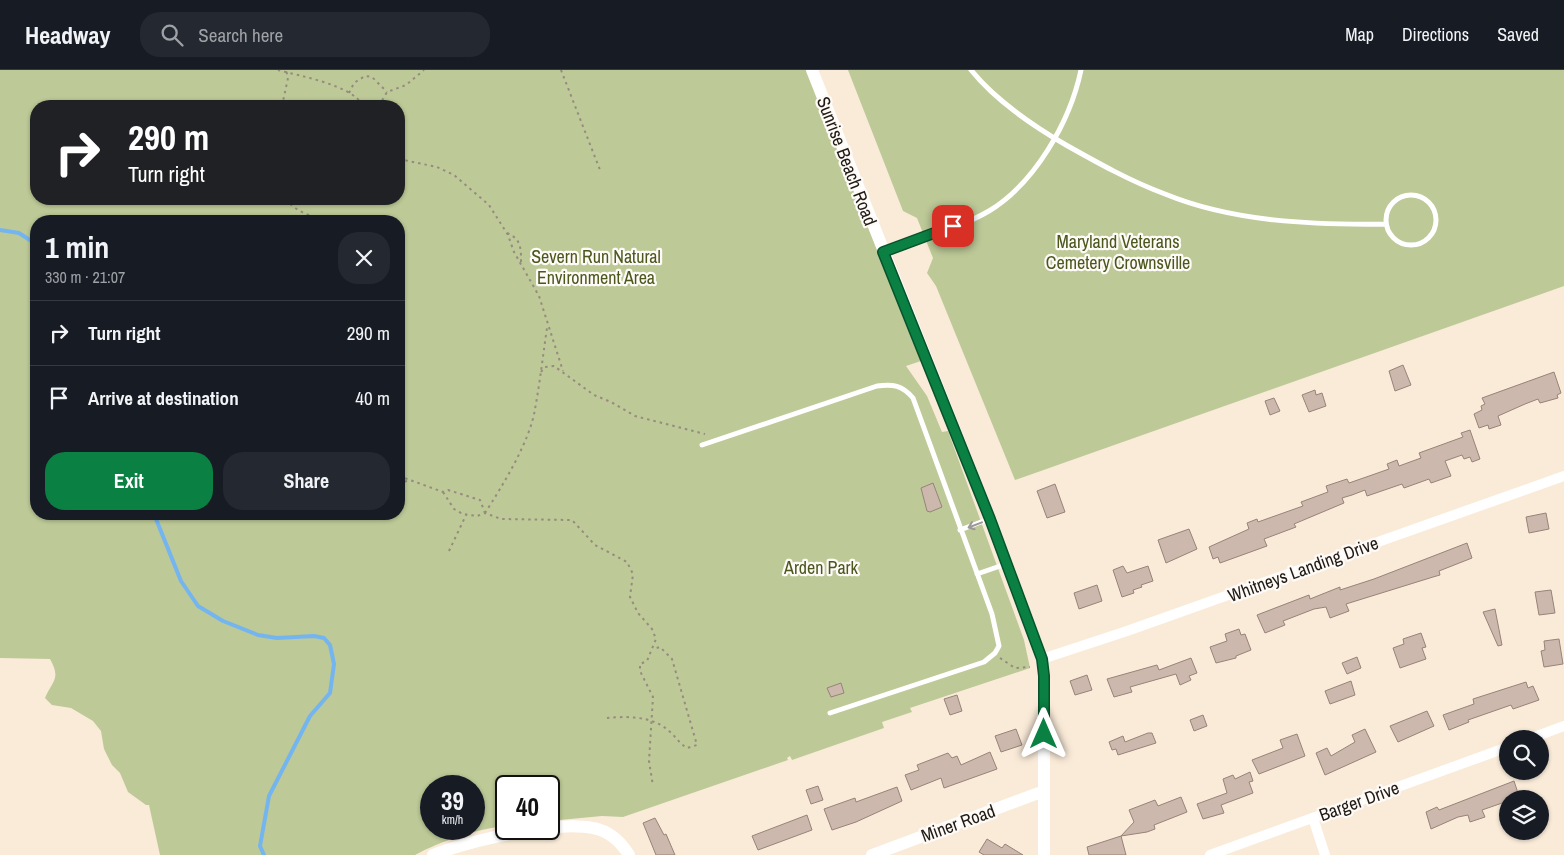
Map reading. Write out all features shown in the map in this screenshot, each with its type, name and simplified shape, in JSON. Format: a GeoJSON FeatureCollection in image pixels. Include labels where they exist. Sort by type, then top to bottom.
{"type":"FeatureCollection","features":[{"type":"Feature","properties":{"kind":"street","name":"Sunrise Beach Road"},"geometry":{"type":"LineString","coordinates":[[812,70],[990,519],[1042,659],[1044,676],[1044,855]]}},
{"type":"Feature","properties":{"kind":"street","name":"Whitneys Landing Drive"},"geometry":{"type":"LineString","coordinates":[[1042,659],[1127,631],[1564,476]]}},
{"type":"Feature","properties":{"kind":"street"},"geometry":{"type":"LineString","coordinates":[[1549,732],[1564,726]]}},
{"type":"Feature","properties":{"kind":"street","name":"Barger Drive"},"geometry":{"type":"LineString","coordinates":[[1210,855],[1499,750]]}},
{"type":"Feature","properties":{"kind":"street","name":"Miner Road"},"geometry":{"type":"LineString","coordinates":[[872,855],[1044,791]]}},
{"type":"Feature","properties":{"kind":"street"},"geometry":{"type":"LineString","coordinates":[[1313,818],[1325,855]]}},
{"type":"Feature","properties":{"kind":"street"},"geometry":{"type":"LineString","coordinates":[[433,855],[490,839],[574,826],[591,828],[610,834],[629,855]]}},
{"type":"Feature","properties":{"kind":"lane"},"geometry":{"type":"LineString","coordinates":[[971,70],[1015,112],[1104,166],[1166,195],[1215,210],[1270,218],[1322,224],[1386,224]]}},
{"type":"Feature","properties":{"kind":"lane"},"geometry":{"type":"LineString","coordinates":[[883,252],[935,234],[989,211],[1030,176],[1056,138],[1082,70]]}},
{"type":"Feature","properties":{"kind":"lane"},"geometry":{"type":"LineString","coordinates":[[1407,195],[1426,200],[1436,216],[1435,226],[1431,235],[1424,242],[1414,245],[1404,245],[1396,241],[1389,233],[1386,224],[1386,214],[1390,205],[1398,198],[1407,195]]}},
{"type":"Feature","properties":{"kind":"lane"},"geometry":{"type":"LineString","coordinates":[[702,445],[877,386],[891,385],[905,388],[913,398],[977,574],[1000,646],[984,662],[830,713]]}},
{"type":"Feature","properties":{"kind":"lane"},"geometry":{"type":"LineString","coordinates":[[960,530],[990,519]]}},
{"type":"Feature","properties":{"kind":"lane"},"geometry":{"type":"LineString","coordinates":[[977,574],[1006,564]]}},
{"type":"Feature","properties":{"kind":"path"},"geometry":{"type":"LineString","coordinates":[[278,70],[287,71],[349,92],[358,100]]}},
{"type":"Feature","properties":{"kind":"path"},"geometry":{"type":"LineString","coordinates":[[382,100],[387,92],[406,85],[424,70]]}},
{"type":"Feature","properties":{"kind":"path"},"geometry":{"type":"LineString","coordinates":[[561,70],[600,170]]}},
{"type":"Feature","properties":{"kind":"path"},"geometry":{"type":"LineString","coordinates":[[283,100],[287,71]]}},
{"type":"Feature","properties":{"kind":"path"},"geometry":{"type":"LineString","coordinates":[[349,92],[358,79],[365,76],[372,78],[387,92]]}},
{"type":"Feature","properties":{"kind":"path"},"geometry":{"type":"LineString","coordinates":[[405,160],[437,167],[454,175],[489,205],[506,232],[539,296],[563,371]]}},
{"type":"Feature","properties":{"kind":"path"},"geometry":{"type":"LineString","coordinates":[[290,205],[308,215]]}},
{"type":"Feature","properties":{"kind":"path"},"geometry":{"type":"LineString","coordinates":[[506,232],[515,236],[519,242],[522,266]]}},
{"type":"Feature","properties":{"kind":"path"},"geometry":{"type":"LineString","coordinates":[[443,492],[454,509],[466,515],[477,516],[485,513],[508,477],[530,428],[535,409],[548,328]]}},
{"type":"Feature","properties":{"kind":"path"},"geometry":{"type":"LineString","coordinates":[[541,372],[545,367],[554,366],[594,395],[611,402],[635,416],[722,438]]}},
{"type":"Feature","properties":{"kind":"path"},"geometry":{"type":"LineString","coordinates":[[405,479],[443,492],[448,490],[480,500],[485,513],[501,519],[572,520],[594,545],[627,562],[633,574],[630,597],[638,614],[652,629],[656,639],[647,661],[640,664],[640,671],[653,697],[649,761],[653,786]]}},
{"type":"Feature","properties":{"kind":"path"},"geometry":{"type":"LineString","coordinates":[[405,484],[408,480]]}},
{"type":"Feature","properties":{"kind":"path"},"geometry":{"type":"LineString","coordinates":[[449,551],[466,515]]}},
{"type":"Feature","properties":{"kind":"path"},"geometry":{"type":"LineString","coordinates":[[608,718],[631,715],[669,730],[678,742],[687,748],[698,745],[672,659],[660,647],[652,650]]}},
{"type":"Feature","properties":{"kind":"path"},"geometry":{"type":"LineString","coordinates":[[995,653],[1015,668],[1036,666],[1042,659]]}},
{"type":"Feature","properties":{"kind":"green space","name":"Severn Run Natural Environment Area"},"geometry":{"type":"Polygon","coordinates":[[[0,70],[807,70],[921,361],[906,366],[927,396],[942,432],[948,431],[1024,640],[1030,668],[910,708],[912,712],[882,722],[884,728],[792,760],[790,756],[787,758],[788,760],[623,817],[602,816],[560,820],[560,775],[495,775],[495,828],[485,830],[485,775],[420,775],[420,840],[449,840],[415,855],[160,855],[149,805],[146,805],[128,792],[120,773],[112,765],[104,749],[101,731],[93,721],[71,708],[52,705],[45,698],[55,679],[50,659],[0,658],[0,70]]]}},
{"type":"Feature","properties":{"kind":"green space","name":"Maryland Veterans Cemetery Crownsville"},"geometry":{"type":"Polygon","coordinates":[[[848,70],[1564,70],[1564,286],[1015,480],[936,286],[927,273],[933,258],[917,218],[903,211],[848,70]]]}},
{"type":"Feature","properties":{"kind":"building"},"geometry":{"type":"Polygon","coordinates":[[[1403,365],[1411,385],[1395,391],[1389,371],[1403,365]]]}},
{"type":"Feature","properties":{"kind":"building"},"geometry":{"type":"Polygon","coordinates":[[[1554,372],[1561,393],[1557,395],[1558,398],[1540,403],[1538,399],[1498,416],[1501,425],[1489,429],[1488,425],[1479,428],[1474,414],[1482,410],[1481,406],[1485,404],[1482,398],[1554,372]]]}},
{"type":"Feature","properties":{"kind":"building"},"geometry":{"type":"Polygon","coordinates":[[[1315,390],[1316,395],[1322,393],[1326,406],[1309,412],[1302,395],[1315,390]]]}},
{"type":"Feature","properties":{"kind":"building"},"geometry":{"type":"Polygon","coordinates":[[[1274,398],[1280,411],[1270,415],[1265,401],[1274,398]]]}},
{"type":"Feature","properties":{"kind":"building"},"geometry":{"type":"Polygon","coordinates":[[[1470,430],[1480,459],[1472,462],[1470,457],[1464,459],[1462,455],[1445,461],[1451,476],[1431,483],[1429,479],[1404,488],[1402,484],[1367,496],[1365,490],[1342,498],[1344,503],[1294,524],[1296,527],[1264,539],[1267,546],[1220,563],[1218,557],[1213,559],[1209,547],[1249,529],[1247,523],[1257,519],[1258,522],[1303,506],[1301,502],[1328,492],[1326,486],[1347,479],[1349,483],[1389,469],[1387,464],[1397,460],[1399,466],[1421,458],[1419,453],[1463,437],[1461,433],[1470,430]]]}},
{"type":"Feature","properties":{"kind":"building"},"geometry":{"type":"Polygon","coordinates":[[[933,483],[942,507],[930,512],[927,511],[921,488],[933,483]]]}},
{"type":"Feature","properties":{"kind":"building"},"geometry":{"type":"Polygon","coordinates":[[[1055,484],[1065,512],[1047,518],[1037,491],[1055,484]]]}},
{"type":"Feature","properties":{"kind":"building"},"geometry":{"type":"Polygon","coordinates":[[[1546,513],[1549,529],[1529,533],[1526,517],[1546,513]]]}},
{"type":"Feature","properties":{"kind":"building"},"geometry":{"type":"Polygon","coordinates":[[[1189,529],[1197,549],[1166,563],[1158,540],[1189,529]]]}},
{"type":"Feature","properties":{"kind":"building"},"geometry":{"type":"Polygon","coordinates":[[[1467,543],[1472,558],[1439,571],[1440,575],[1346,604],[1349,611],[1330,618],[1326,607],[1314,609],[1283,621],[1285,625],[1265,633],[1257,615],[1309,595],[1310,599],[1340,587],[1340,590],[1374,579],[1467,543]]]}},
{"type":"Feature","properties":{"kind":"building"},"geometry":{"type":"Polygon","coordinates":[[[1123,566],[1127,573],[1148,566],[1153,581],[1133,590],[1134,593],[1122,597],[1113,570],[1123,566]]]}},
{"type":"Feature","properties":{"kind":"building"},"geometry":{"type":"Polygon","coordinates":[[[1097,585],[1102,601],[1079,609],[1074,593],[1097,585]]]}},
{"type":"Feature","properties":{"kind":"building"},"geometry":{"type":"Polygon","coordinates":[[[1551,590],[1555,613],[1539,615],[1535,592],[1551,590]]]}},
{"type":"Feature","properties":{"kind":"building"},"geometry":{"type":"Polygon","coordinates":[[[1495,609],[1502,645],[1498,646],[1483,612],[1495,609]]]}},
{"type":"Feature","properties":{"kind":"building"},"geometry":{"type":"Polygon","coordinates":[[[1239,629],[1241,635],[1245,634],[1251,650],[1236,656],[1236,658],[1216,663],[1210,647],[1227,641],[1225,634],[1239,629]]]}},
{"type":"Feature","properties":{"kind":"building"},"geometry":{"type":"Polygon","coordinates":[[[1421,633],[1426,647],[1422,648],[1426,659],[1400,668],[1393,648],[1404,644],[1403,639],[1421,633]]]}},
{"type":"Feature","properties":{"kind":"building"},"geometry":{"type":"Polygon","coordinates":[[[1559,639],[1563,664],[1544,667],[1541,651],[1545,650],[1544,641],[1559,639]]]}},
{"type":"Feature","properties":{"kind":"building"},"geometry":{"type":"Polygon","coordinates":[[[1357,657],[1361,668],[1347,674],[1342,663],[1357,657]]]}},
{"type":"Feature","properties":{"kind":"building"},"geometry":{"type":"Polygon","coordinates":[[[1191,658],[1197,673],[1189,676],[1191,680],[1180,685],[1176,674],[1130,687],[1132,692],[1114,697],[1107,679],[1157,665],[1159,670],[1191,658]]]}},
{"type":"Feature","properties":{"kind":"building"},"geometry":{"type":"Polygon","coordinates":[[[1087,675],[1092,690],[1075,695],[1070,681],[1087,675]]]}},
{"type":"Feature","properties":{"kind":"building"},"geometry":{"type":"Polygon","coordinates":[[[1351,681],[1355,695],[1330,704],[1325,691],[1351,681]]]}},
{"type":"Feature","properties":{"kind":"building"},"geometry":{"type":"Polygon","coordinates":[[[1526,682],[1528,688],[1533,686],[1539,700],[1513,709],[1511,705],[1468,720],[1469,722],[1449,730],[1443,715],[1474,704],[1473,699],[1526,682]]]}},
{"type":"Feature","properties":{"kind":"building"},"geometry":{"type":"Polygon","coordinates":[[[841,683],[844,693],[831,697],[827,688],[841,683]]]}},
{"type":"Feature","properties":{"kind":"building"},"geometry":{"type":"Polygon","coordinates":[[[957,695],[962,711],[950,715],[944,699],[957,695]]]}},
{"type":"Feature","properties":{"kind":"building"},"geometry":{"type":"Polygon","coordinates":[[[1427,711],[1434,726],[1398,742],[1390,726],[1427,711]]]}},
{"type":"Feature","properties":{"kind":"building"},"geometry":{"type":"Polygon","coordinates":[[[1203,715],[1207,726],[1194,731],[1190,720],[1203,715]]]}},
{"type":"Feature","properties":{"kind":"building"},"geometry":{"type":"Polygon","coordinates":[[[1016,729],[1022,745],[1001,752],[995,736],[1016,729]]]}},
{"type":"Feature","properties":{"kind":"building"},"geometry":{"type":"Polygon","coordinates":[[[1365,729],[1376,752],[1325,775],[1316,753],[1327,748],[1331,756],[1355,742],[1352,735],[1365,729]]]}},
{"type":"Feature","properties":{"kind":"building"},"geometry":{"type":"Polygon","coordinates":[[[1152,733],[1156,743],[1118,755],[1116,749],[1112,750],[1109,742],[1123,736],[1125,742],[1152,733]]]}},
{"type":"Feature","properties":{"kind":"building"},"geometry":{"type":"Polygon","coordinates":[[[1297,734],[1305,756],[1259,774],[1252,760],[1283,748],[1280,740],[1297,734]]]}},
{"type":"Feature","properties":{"kind":"building"},"geometry":{"type":"Polygon","coordinates":[[[990,752],[997,769],[944,788],[941,778],[911,790],[905,775],[919,770],[917,765],[948,753],[952,758],[957,756],[961,765],[990,752]]]}},
{"type":"Feature","properties":{"kind":"building"},"geometry":{"type":"Polygon","coordinates":[[[1250,772],[1253,781],[1249,782],[1253,793],[1221,805],[1224,813],[1203,819],[1197,804],[1227,793],[1223,779],[1233,775],[1235,779],[1250,772]]]}},
{"type":"Feature","properties":{"kind":"building"},"geometry":{"type":"Polygon","coordinates":[[[1514,781],[1517,790],[1499,790],[1499,804],[1482,810],[1485,817],[1470,822],[1468,815],[1458,817],[1431,829],[1426,812],[1437,807],[1439,810],[1514,781]]]}},
{"type":"Feature","properties":{"kind":"building"},"geometry":{"type":"Polygon","coordinates":[[[818,786],[823,800],[811,804],[806,790],[818,786]]]}},
{"type":"Feature","properties":{"kind":"building"},"geometry":{"type":"Polygon","coordinates":[[[897,787],[902,801],[856,822],[832,830],[824,809],[855,798],[856,802],[897,787]]]}},
{"type":"Feature","properties":{"kind":"building"},"geometry":{"type":"Polygon","coordinates":[[[1181,797],[1187,812],[1154,825],[1155,829],[1147,832],[1121,836],[1134,822],[1129,810],[1155,800],[1158,806],[1181,797]]]}},
{"type":"Feature","properties":{"kind":"building"},"geometry":{"type":"Polygon","coordinates":[[[807,815],[812,830],[758,850],[752,836],[807,815]]]}},
{"type":"Feature","properties":{"kind":"building"},"geometry":{"type":"Polygon","coordinates":[[[655,818],[664,835],[666,834],[675,855],[656,855],[643,823],[655,818]]]}},
{"type":"Feature","properties":{"kind":"building"},"geometry":{"type":"Polygon","coordinates":[[[1121,836],[1126,855],[1089,855],[1087,847],[1121,836]]]}},
{"type":"Feature","properties":{"kind":"building"},"geometry":{"type":"Polygon","coordinates":[[[987,839],[1002,848],[1005,844],[1023,855],[984,855],[979,852],[987,839]]]}},
{"type":"Feature","properties":{"kind":"waterway"},"geometry":{"type":"LineString","coordinates":[[0,230],[19,233],[30,240]]}},
{"type":"Feature","properties":{"kind":"waterway"},"geometry":{"type":"LineString","coordinates":[[156,520],[181,581],[198,606],[223,621],[258,635],[277,638],[314,636],[324,638],[330,645],[334,664],[330,693],[310,716],[269,796],[260,846],[264,855]]}},
{"type":"Feature","properties":{"kind":"route"},"geometry":{"type":"LineString","coordinates":[[953,226],[883,252],[990,519],[1042,659],[1044,676],[1044,734]]}},
{"type":"Feature","properties":{"kind":"park label","name":"Arden Park"},"geometry":{"type":"Point","coordinates":[821,567]}}]}
